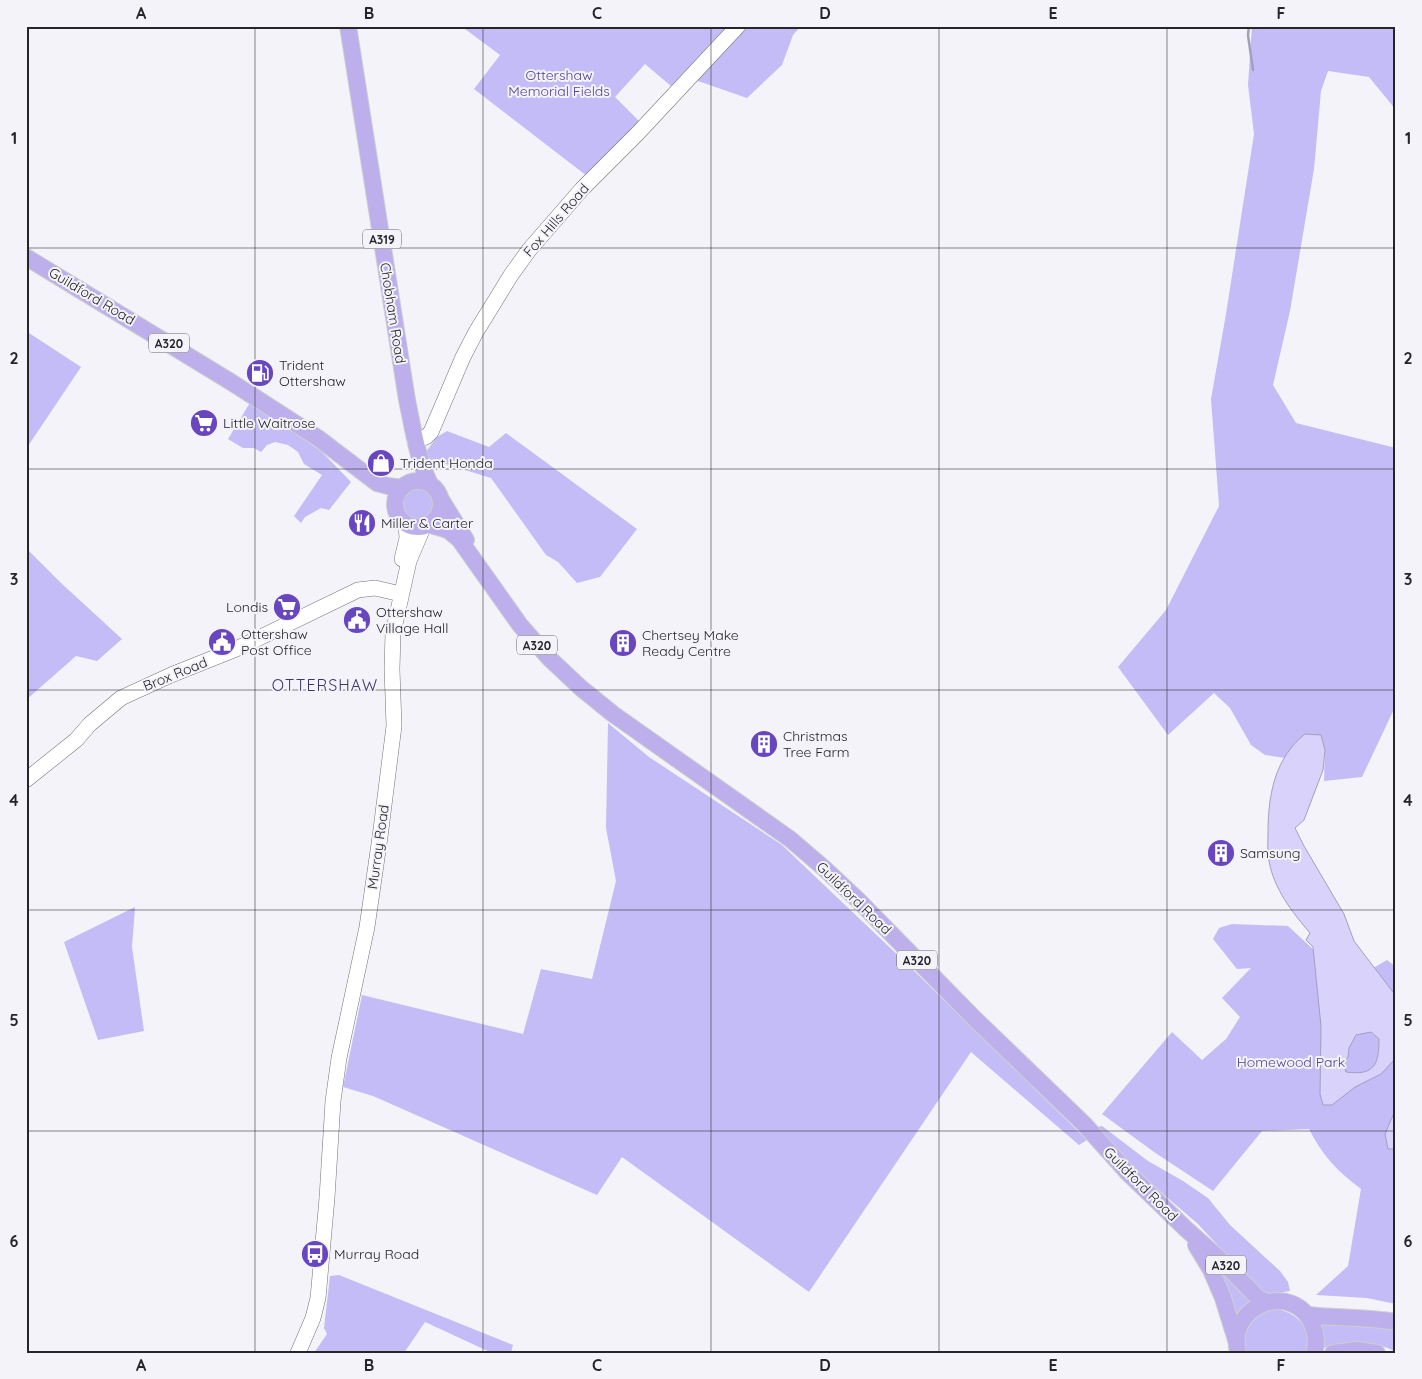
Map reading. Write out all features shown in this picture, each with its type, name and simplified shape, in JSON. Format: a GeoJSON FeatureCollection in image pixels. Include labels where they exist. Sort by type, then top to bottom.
{"type":"FeatureCollection","features":[{"type":"Feature","properties":{"kind":"main road","name":"Chobham Road"},"geometry":{"type":"LineString","coordinates":[[348,26],[395,331],[417,446],[424,472],[430,484]]}},
{"type":"Feature","properties":{"kind":"main road","name":"Guildford Road"},"geometry":{"type":"LineString","coordinates":[[26,257],[231,382],[309,434],[318,438],[377,483],[388,486],[407,484]]}},
{"type":"Feature","properties":{"kind":"main road","name":"Guildford Road"},"geometry":{"type":"LineString","coordinates":[[309,434],[381,495],[401,518]]}},
{"type":"Feature","properties":{"kind":"main road","name":"Chobham Road"},"geometry":{"type":"LineString","coordinates":[[407,484],[416,469],[417,446]]}},
{"type":"Feature","properties":{"kind":"main road"},"geometry":{"type":"LineString","coordinates":[[424,481],[438,492],[442,501],[439,515],[427,526],[401,518],[396,498],[407,484],[424,481]]}},
{"type":"Feature","properties":{"kind":"main road","name":"Guildford Road"},"geometry":{"type":"LineString","coordinates":[[442,501],[499,596]]}},
{"type":"Feature","properties":{"kind":"main road","name":"Guildford Road"},"geometry":{"type":"LineString","coordinates":[[427,526],[448,530],[459,539],[535,643],[581,688],[624,722],[790,839],[825,869],[976,1020],[1085,1125],[1127,1172],[1223,1262],[1256,1297],[1266,1302]]}},
{"type":"Feature","properties":{"kind":"main road","name":"Guildford Road"},"geometry":{"type":"LineString","coordinates":[[1186,1229],[1208,1264],[1222,1298],[1237,1346]]}},
{"type":"Feature","properties":{"kind":"main road"},"geometry":{"type":"LineString","coordinates":[[1266,1302],[1286,1302],[1297,1307],[1307,1315],[1315,1331],[1314,1353]]}},
{"type":"Feature","properties":{"kind":"main road","name":"A320"},"geometry":{"type":"LineString","coordinates":[[1237,1346],[1240,1324],[1244,1317],[1256,1306],[1266,1302]]}},
{"type":"Feature","properties":{"kind":"main road"},"geometry":{"type":"LineString","coordinates":[[1307,1315],[1379,1319],[1396,1322]]}},
{"type":"Feature","properties":{"kind":"main road"},"geometry":{"type":"LineString","coordinates":[[1333,1353],[1357,1350],[1378,1353]]}},
{"type":"Feature","properties":{"kind":"street","name":"Fox Hills Road"},"geometry":{"type":"LineString","coordinates":[[417,446],[431,432],[476,332],[511,275],[530,250],[582,189],[638,133],[738,26]]}},
{"type":"Feature","properties":{"kind":"street","name":"Murray Road"},"geometry":{"type":"LineString","coordinates":[[298,1353],[313,1318],[318,1298],[328,1198],[333,1101],[339,1058],[366,927],[394,726],[393,633],[390,620],[407,538],[401,518]]}},
{"type":"Feature","properties":{"kind":"street","name":"Murray Road"},"geometry":{"type":"LineString","coordinates":[[397,593],[409,561],[427,526]]}},
{"type":"Feature","properties":{"kind":"street","name":"Brox Road"},"geometry":{"type":"LineString","coordinates":[[26,780],[76,740],[108,708],[121,698],[140,688],[236,649],[358,590],[375,588],[397,593]]}},
{"type":"Feature","properties":{"kind":"green space","name":"Ottershaw Memorial Fields"},"geometry":{"type":"Polygon","coordinates":[[[461,26],[727,26],[671,86],[645,64],[615,97],[641,123],[587,176],[474,89],[500,55],[461,26]]]}},
{"type":"Feature","properties":{"kind":"green space"},"geometry":{"type":"Polygon","coordinates":[[[746,26],[801,26],[793,35],[782,65],[747,98],[695,80],[746,26]]]}},
{"type":"Feature","properties":{"kind":"green space"},"geometry":{"type":"Polygon","coordinates":[[[1252,26],[1396,26],[1396,110],[1369,77],[1328,71],[1321,91],[1314,169],[1290,311],[1273,385],[1296,423],[1396,448],[1396,705],[1362,777],[1324,781],[1325,750],[1296,742],[1285,758],[1265,755],[1251,745],[1230,708],[1214,693],[1168,735],[1118,667],[1166,610],[1219,506],[1211,399],[1254,134],[1248,85],[1252,26]]]}},
{"type":"Feature","properties":{"kind":"green space"},"geometry":{"type":"Polygon","coordinates":[[[26,331],[81,367],[26,449],[26,331]]]}},
{"type":"Feature","properties":{"kind":"green space"},"geometry":{"type":"Polygon","coordinates":[[[251,401],[322,452],[351,482],[329,510],[321,508],[305,517],[301,523],[294,516],[322,475],[304,464],[298,452],[288,445],[275,442],[267,445],[261,452],[254,448],[243,448],[228,439],[251,401]]]}},
{"type":"Feature","properties":{"kind":"green space"},"geometry":{"type":"Polygon","coordinates":[[[447,431],[489,447],[506,433],[637,529],[600,577],[577,583],[558,562],[546,555],[491,478],[442,463],[433,463],[425,453],[437,437],[447,431]]]}},
{"type":"Feature","properties":{"kind":"green space"},"geometry":{"type":"Polygon","coordinates":[[[418,489],[429,493],[433,504],[429,515],[418,519],[407,515],[403,504],[407,493],[418,489]]]}},
{"type":"Feature","properties":{"kind":"green space"},"geometry":{"type":"Polygon","coordinates":[[[26,548],[122,639],[97,661],[76,656],[26,700],[26,548]]]}},
{"type":"Feature","properties":{"kind":"green space"},"geometry":{"type":"Polygon","coordinates":[[[608,723],[649,757],[782,845],[1087,1140],[1079,1145],[971,1052],[809,1292],[622,1157],[597,1195],[373,1096],[343,1087],[362,995],[523,1034],[541,969],[592,979],[616,881],[606,828],[608,723]]]}},
{"type":"Feature","properties":{"kind":"green space"},"geometry":{"type":"Polygon","coordinates":[[[135,907],[132,947],[144,1031],[98,1040],[64,942],[135,907]]]}},
{"type":"Feature","properties":{"kind":"green space","name":"Homewood Park"},"geometry":{"type":"Polygon","coordinates":[[[1232,924],[1288,926],[1314,950],[1319,1000],[1387,960],[1396,967],[1396,1304],[1367,1298],[1316,1295],[1348,1266],[1361,1189],[1331,1162],[1319,1147],[1309,1129],[1262,1131],[1213,1191],[1154,1152],[1102,1114],[1172,1032],[1202,1060],[1226,1039],[1240,1017],[1222,998],[1251,968],[1237,969],[1213,939],[1219,928],[1232,924]]]}},
{"type":"Feature","properties":{"kind":"green space"},"geometry":{"type":"Polygon","coordinates":[[[1102,1126],[1148,1161],[1208,1198],[1230,1225],[1280,1271],[1288,1282],[1290,1291],[1271,1294],[1258,1289],[1198,1224],[1093,1128],[1102,1126]]]}},
{"type":"Feature","properties":{"kind":"green space"},"geometry":{"type":"Polygon","coordinates":[[[1216,1263],[1250,1302],[1240,1309],[1234,1319],[1216,1263]]]}},
{"type":"Feature","properties":{"kind":"green space"},"geometry":{"type":"Polygon","coordinates":[[[339,1275],[513,1345],[511,1353],[492,1353],[425,1322],[404,1353],[314,1353],[327,1334],[324,1328],[330,1276],[339,1275]]]}},
{"type":"Feature","properties":{"kind":"green space"},"geometry":{"type":"Polygon","coordinates":[[[1274,1309],[1290,1313],[1302,1323],[1308,1336],[1306,1353],[1245,1353],[1244,1336],[1247,1326],[1256,1316],[1274,1309]]]}},
{"type":"Feature","properties":{"kind":"green space"},"geometry":{"type":"Polygon","coordinates":[[[1315,1320],[1396,1327],[1396,1352],[1368,1343],[1349,1343],[1320,1349],[1315,1320]]]}},
{"type":"Feature","properties":{"kind":"shaded area"},"geometry":{"type":"Polygon","coordinates":[[[1305,734],[1321,735],[1325,750],[1323,770],[1304,820],[1295,828],[1344,914],[1354,941],[1396,996],[1396,1058],[1381,1074],[1355,1087],[1332,1105],[1323,1105],[1320,1094],[1321,1026],[1313,947],[1306,940],[1310,933],[1279,891],[1271,871],[1268,854],[1269,806],[1275,779],[1286,755],[1305,734]],[[1371,1032],[1356,1035],[1349,1048],[1348,1057],[1343,1063],[1346,1072],[1363,1072],[1373,1066],[1378,1055],[1379,1039],[1371,1032]]]}},
{"type":"Feature","properties":{"kind":"shaded area"},"geometry":{"type":"Polygon","coordinates":[[[1394,1113],[1396,1115],[1396,1149],[1388,1149],[1385,1134],[1394,1113]]]}},
{"type":"Feature","properties":{"kind":"waterway"},"geometry":{"type":"LineString","coordinates":[[1249,26],[1248,35],[1253,70]]}},
{"type":"Feature","properties":{"kind":"place","name":"Trident Ottershaw"},"geometry":{"type":"Point","coordinates":[260,373]}},
{"type":"Feature","properties":{"kind":"place","name":"Little Waitrose"},"geometry":{"type":"Point","coordinates":[204,423]}},
{"type":"Feature","properties":{"kind":"place","name":"Trident Honda"},"geometry":{"type":"Point","coordinates":[381,463]}},
{"type":"Feature","properties":{"kind":"place","name":"Miller & Carter"},"geometry":{"type":"Point","coordinates":[362,523]}},
{"type":"Feature","properties":{"kind":"place","name":"Londis"},"geometry":{"type":"Point","coordinates":[287,607]}},
{"type":"Feature","properties":{"kind":"place","name":"Ottershaw Village Hall"},"geometry":{"type":"Point","coordinates":[357,620]}},
{"type":"Feature","properties":{"kind":"place","name":"Ottershaw Post Office"},"geometry":{"type":"Point","coordinates":[222,642]}},
{"type":"Feature","properties":{"kind":"place","name":"Chertsey Make Ready Centre"},"geometry":{"type":"Point","coordinates":[623,643]}},
{"type":"Feature","properties":{"kind":"place","name":"Christmas Tree Farm"},"geometry":{"type":"Point","coordinates":[764,744]}},
{"type":"Feature","properties":{"kind":"place","name":"Samsung"},"geometry":{"type":"Point","coordinates":[1221,853]}},
{"type":"Feature","properties":{"kind":"place","name":"Murray Road"},"geometry":{"type":"Point","coordinates":[315,1254]}},
{"type":"Feature","properties":{"kind":"district","name":"OTTERSHAW"},"geometry":{"type":"Point","coordinates":[325,685]}}]}
